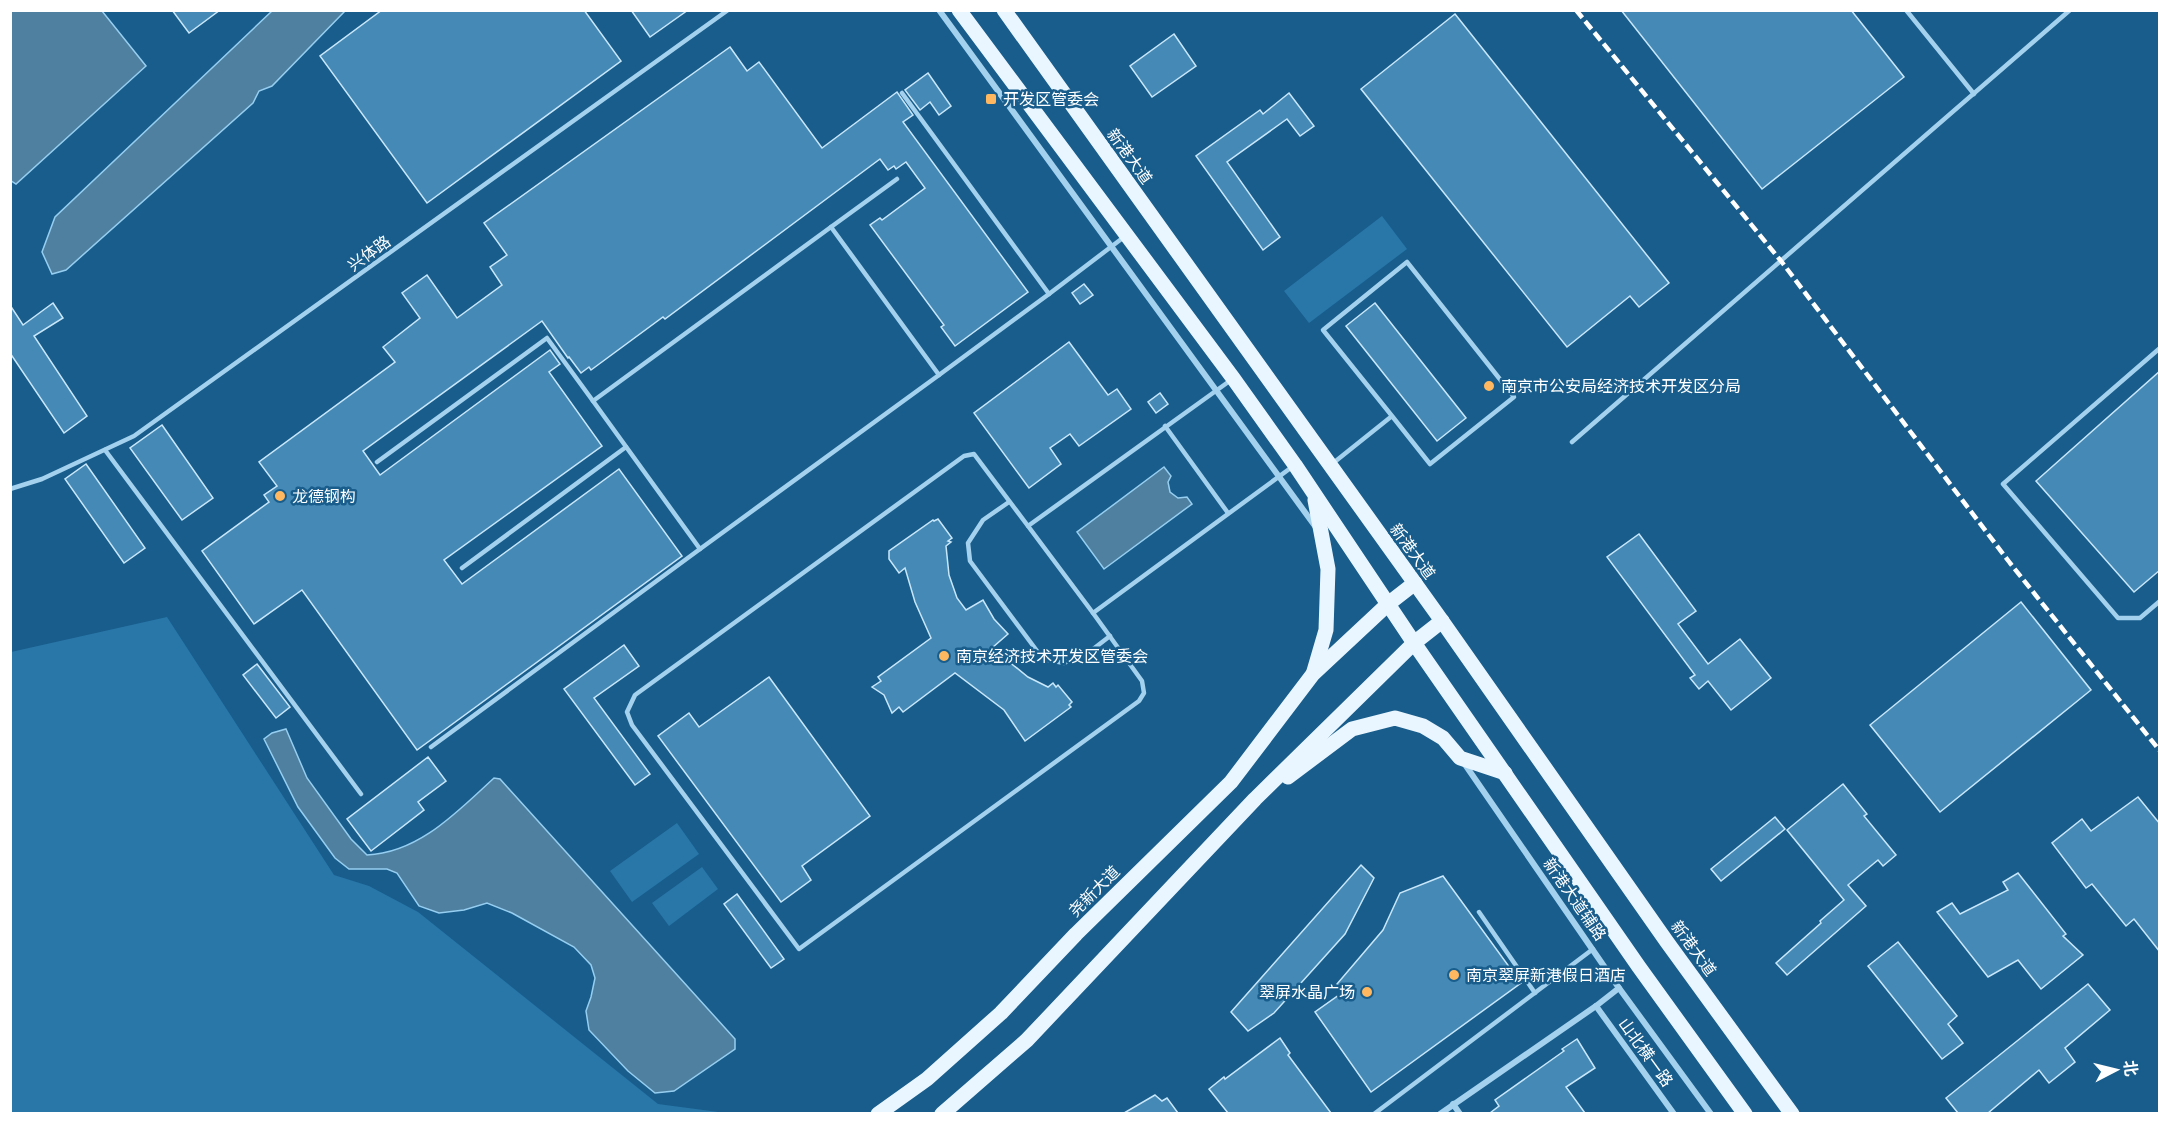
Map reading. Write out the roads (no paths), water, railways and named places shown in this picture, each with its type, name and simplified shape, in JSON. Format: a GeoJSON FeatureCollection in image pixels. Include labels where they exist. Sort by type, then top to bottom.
{"type":"FeatureCollection","features":[{"type":"Feature","properties":{"kind":"main road"},"geometry":{"type":"LineString","coordinates":[[959,10],[1233,378],[1295,465],[1414,643],[1639,967],[1745,1113]]}},
{"type":"Feature","properties":{"kind":"main road","name":"新港大道"},"geometry":{"type":"LineString","coordinates":[[1004,10],[1442,621],[1660,932],[1792,1113]]}},
{"type":"Feature","properties":{"kind":"main road","name":"尧新大道"},"geometry":{"type":"LineString","coordinates":[[1313,674],[1326,630],[1328,568],[1314,494]]}},
{"type":"Feature","properties":{"kind":"main road","name":"尧新大道"},"geometry":{"type":"LineString","coordinates":[[878,1113],[927,1079],[1001,1013],[1076,934],[1231,782],[1313,674],[1388,604],[1414,583]]}},
{"type":"Feature","properties":{"kind":"main road"},"geometry":{"type":"LineString","coordinates":[[942,1113],[1027,1040],[1255,799],[1414,643],[1442,621]]}},
{"type":"Feature","properties":{"kind":"main road"},"geometry":{"type":"LineString","coordinates":[[1255,799],[1352,729],[1395,718],[1423,726],[1443,738],[1460,758],[1505,773]]}},
{"type":"Feature","properties":{"kind":"street"},"geometry":{"type":"LineString","coordinates":[[939,10],[1322,535]]}},
{"type":"Feature","properties":{"kind":"street","name":"新港大道辅路"},"geometry":{"type":"LineString","coordinates":[[1460,758],[1619,988],[1711,1113]]}},
{"type":"Feature","properties":{"kind":"street"},"geometry":{"type":"LineString","coordinates":[[1440,1113],[1619,988]]}},
{"type":"Feature","properties":{"kind":"street","name":"山北横一路"},"geometry":{"type":"LineString","coordinates":[[1596,1006],[1674,1113]]}},
{"type":"Feature","properties":{"kind":"street"},"geometry":{"type":"LineString","coordinates":[[1453,1104],[1460,1113]]}},
{"type":"Feature","properties":{"kind":"lane","name":"兴体路"},"geometry":{"type":"LineString","coordinates":[[10,489],[42,479],[134,436],[728,10]]}},
{"type":"Feature","properties":{"kind":"lane"},"geometry":{"type":"LineString","coordinates":[[1906,10],[1974,94]]}},
{"type":"Feature","properties":{"kind":"lane"},"geometry":{"type":"LineString","coordinates":[[1572,442],[2070,10]]}},
{"type":"Feature","properties":{"kind":"lane"},"geometry":{"type":"LineString","coordinates":[[902,93],[1049,294]]}},
{"type":"Feature","properties":{"kind":"lane"},"geometry":{"type":"LineString","coordinates":[[593,401],[897,179]]}},
{"type":"Feature","properties":{"kind":"lane"},"geometry":{"type":"LineString","coordinates":[[831,227],[939,375]]}},
{"type":"Feature","properties":{"kind":"lane"},"geometry":{"type":"LineString","coordinates":[[430,747],[939,375],[1126,235]]}},
{"type":"Feature","properties":{"kind":"lane"},"geometry":{"type":"LineString","coordinates":[[1407,262],[1514,397],[1430,464],[1392,416],[1323,330],[1407,262]]}},
{"type":"Feature","properties":{"kind":"lane"},"geometry":{"type":"LineString","coordinates":[[377,462],[547,338],[700,549]]}},
{"type":"Feature","properties":{"kind":"lane"},"geometry":{"type":"LineString","coordinates":[[2160,348],[2003,484],[2118,618],[2140,618],[2160,601]]}},
{"type":"Feature","properties":{"kind":"lane"},"geometry":{"type":"LineString","coordinates":[[1028,526],[1233,378]]}},
{"type":"Feature","properties":{"kind":"lane"},"geometry":{"type":"LineString","coordinates":[[1330,466],[1392,416]]}},
{"type":"Feature","properties":{"kind":"lane"},"geometry":{"type":"LineString","coordinates":[[1165,426],[1228,513]]}},
{"type":"Feature","properties":{"kind":"lane"},"geometry":{"type":"LineString","coordinates":[[462,568],[626,447]]}},
{"type":"Feature","properties":{"kind":"lane"},"geometry":{"type":"LineString","coordinates":[[105,450],[361,794]]}},
{"type":"Feature","properties":{"kind":"lane"},"geometry":{"type":"LineString","coordinates":[[974,454],[1028,526],[1142,681],[1144,693],[1139,701],[799,949],[632,725],[627,712],[634,695],[964,456],[974,454]]}},
{"type":"Feature","properties":{"kind":"lane"},"geometry":{"type":"LineString","coordinates":[[1093,613],[1295,465]]}},
{"type":"Feature","properties":{"kind":"lane"},"geometry":{"type":"LineString","coordinates":[[1009,501],[983,520],[968,543],[970,561],[1043,659],[1064,663],[1088,653],[1110,636]]}},
{"type":"Feature","properties":{"kind":"lane"},"geometry":{"type":"LineString","coordinates":[[1479,912],[1535,993]]}},
{"type":"Feature","properties":{"kind":"lane"},"geometry":{"type":"LineString","coordinates":[[1374,1113],[1593,949]]}},
{"type":"Feature","properties":{"kind":"railway"},"geometry":{"type":"LineString","coordinates":[[1576,10],[1781,261],[2010,563],[2160,751]]}},
{"type":"Feature","properties":{"kind":"place","name":"开发区管委会"},"geometry":{"type":"Point","coordinates":[991,99]}},
{"type":"Feature","properties":{"kind":"place","name":"南京市公安局经济技术开发区分局"},"geometry":{"type":"Point","coordinates":[1489,386]}},
{"type":"Feature","properties":{"kind":"place","name":"龙德钢构"},"geometry":{"type":"Point","coordinates":[280,496]}},
{"type":"Feature","properties":{"kind":"place","name":"南京经济技术开发区管委会"},"geometry":{"type":"Point","coordinates":[944,656]}},
{"type":"Feature","properties":{"kind":"place","name":"南京翠屏新港假日酒店"},"geometry":{"type":"Point","coordinates":[1454,975]}},
{"type":"Feature","properties":{"kind":"place","name":"翠屏水晶广场"},"geometry":{"type":"Point","coordinates":[1367,992]}}]}
